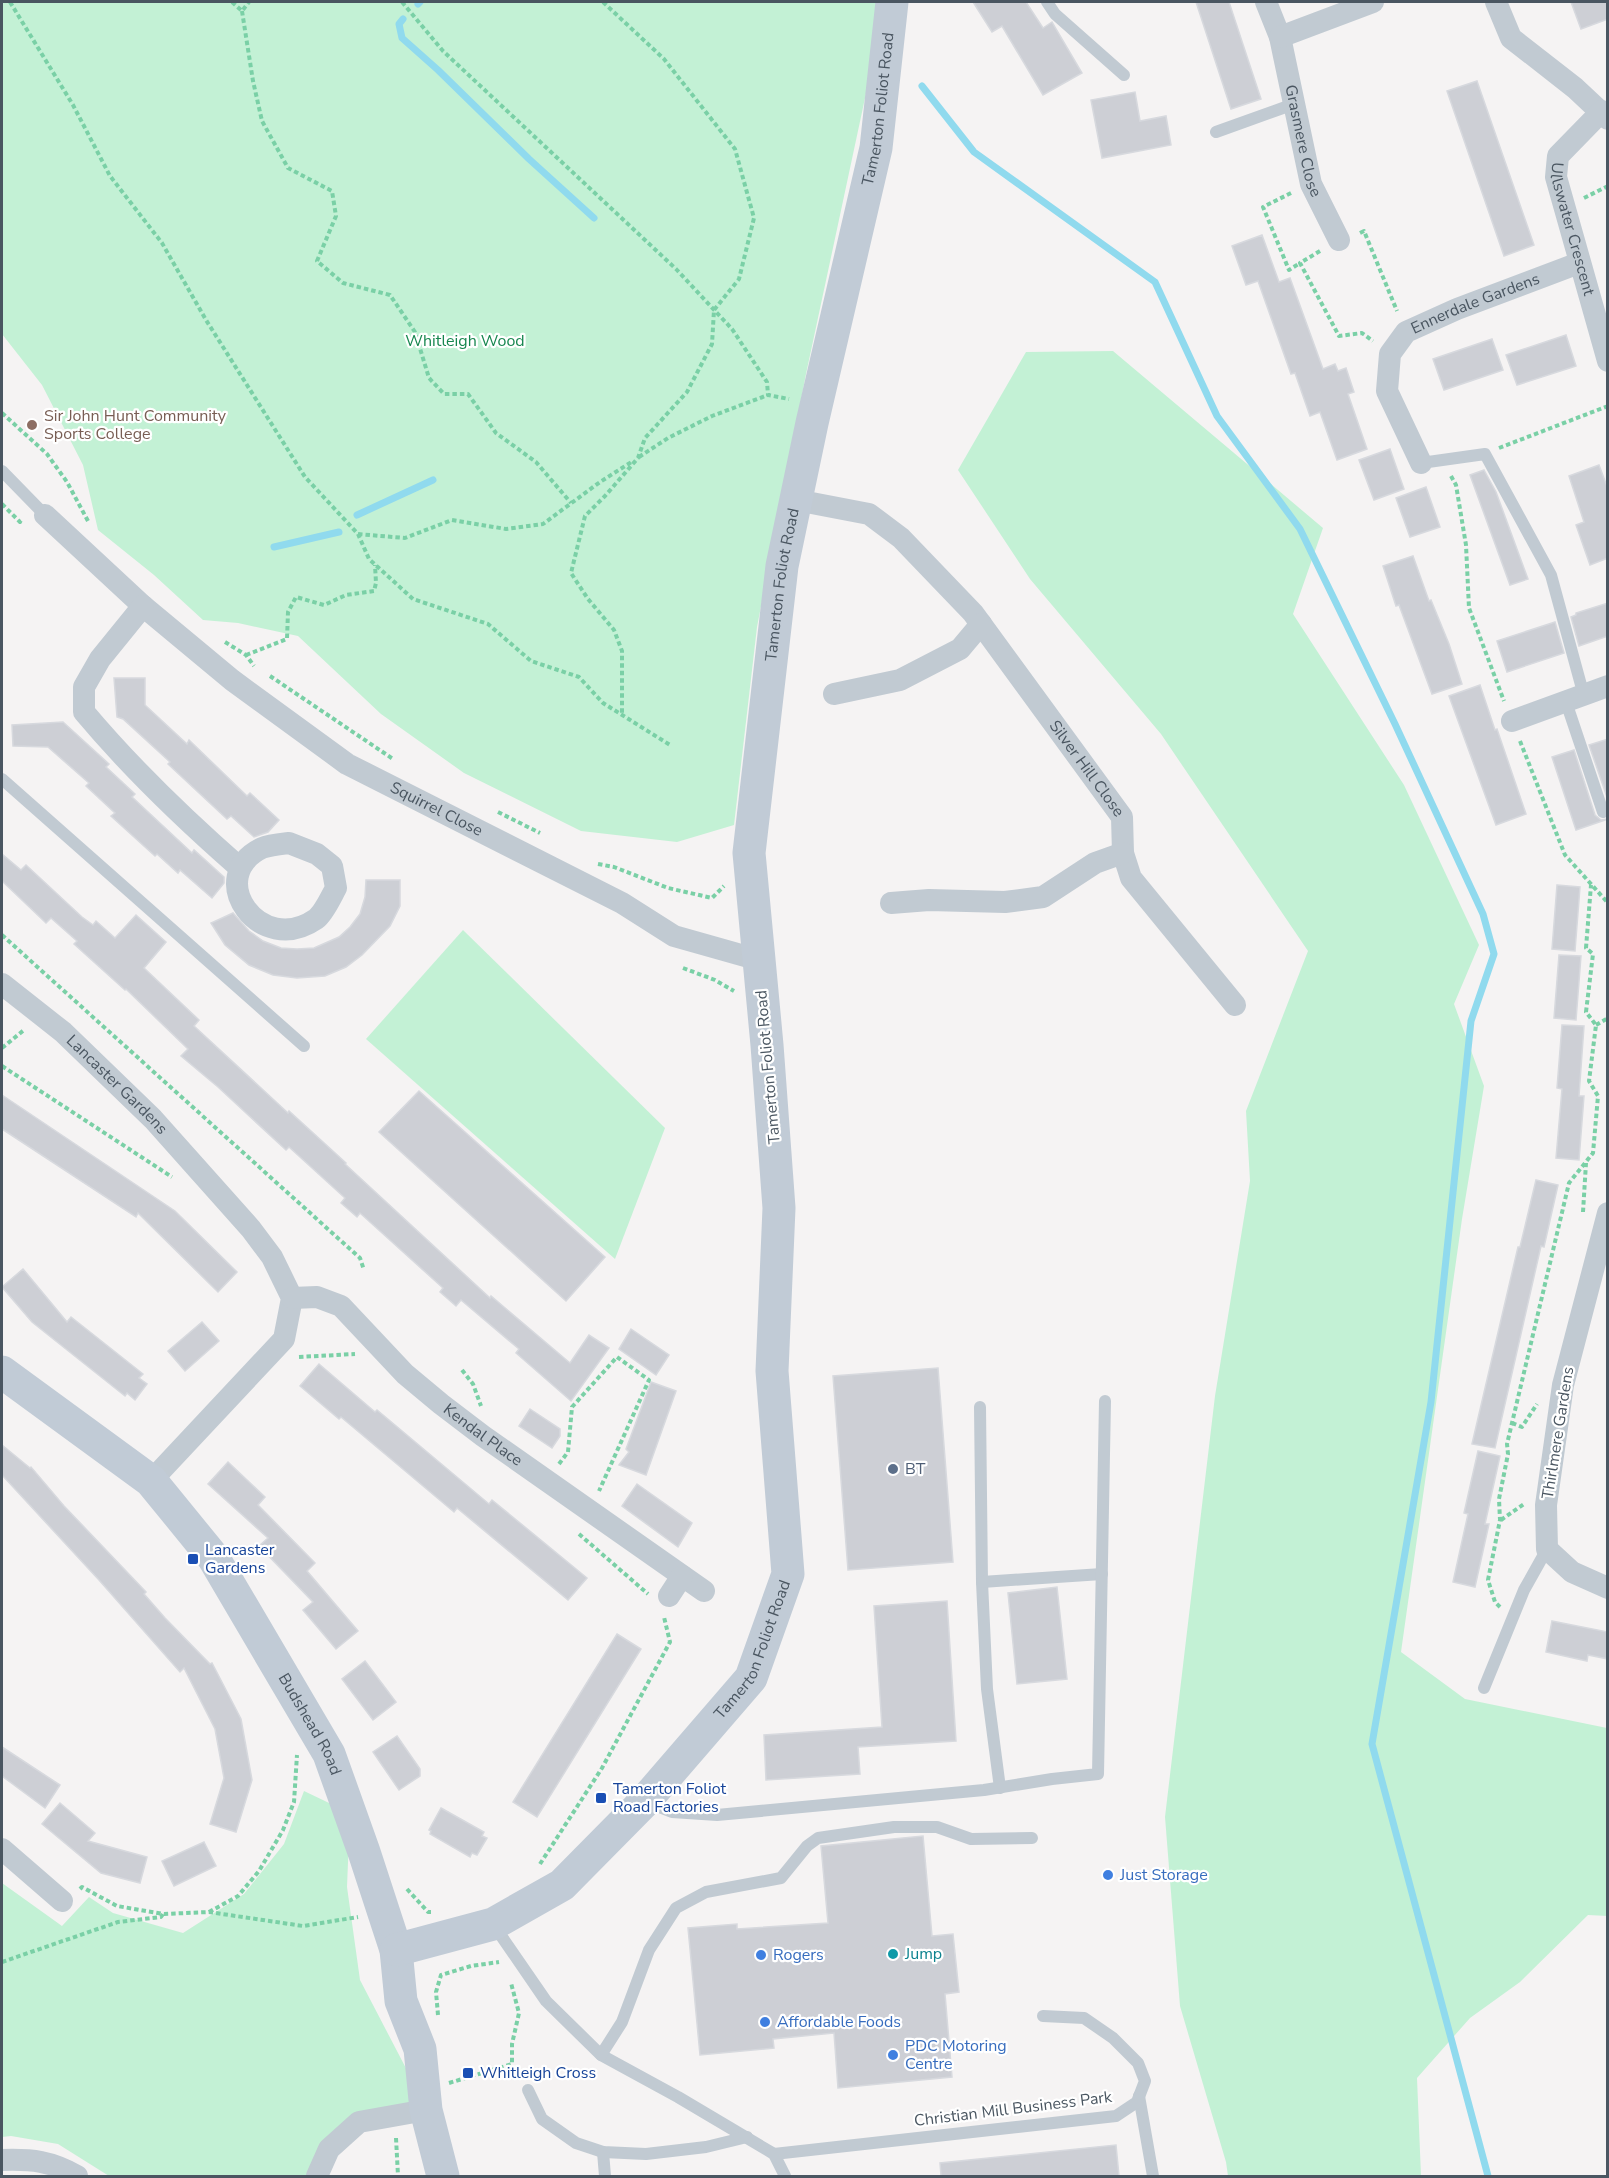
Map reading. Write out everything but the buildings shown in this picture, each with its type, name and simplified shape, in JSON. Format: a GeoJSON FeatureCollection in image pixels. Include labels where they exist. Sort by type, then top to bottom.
{"type":"FeatureCollection","features":[{"type":"Feature","properties":{"kind":"main road","name":"Tamerton Foliot Road"},"geometry":{"type":"LineString","coordinates":[[396,1950],[493,1924],[562,1885],[644,1802],[751,1678],[789,1574],[772,1371],[779,1209],[749,853],[782,566],[876,148],[892,2]]}},
{"type":"Feature","properties":{"kind":"main road","name":"Budshead Road"},"geometry":{"type":"LineString","coordinates":[[2,1372],[152,1481],[213,1557],[329,1754],[396,1950],[401,2001],[420,2049],[415,2121],[443,2176]]}},
{"type":"Feature","properties":{"kind":"street","name":"Grasmere Close"},"geometry":{"type":"LineString","coordinates":[[1266,2],[1280,37],[1311,184],[1339,240]]}},
{"type":"Feature","properties":{"kind":"street"},"geometry":{"type":"LineString","coordinates":[[1280,37],[1373,2]]}},
{"type":"Feature","properties":{"kind":"street"},"geometry":{"type":"LineString","coordinates":[[1496,2],[1511,38],[1575,88],[1605,115]]}},
{"type":"Feature","properties":{"kind":"street","name":"Ullswater Crescent"},"geometry":{"type":"LineString","coordinates":[[1605,115],[1558,156],[1556,177],[1608,361]]}},
{"type":"Feature","properties":{"kind":"street","name":"Ennerdale Gardens"},"geometry":{"type":"LineString","coordinates":[[1431,462],[1387,391],[1390,354],[1406,332],[1457,309],[1579,263]]}},
{"type":"Feature","properties":{"kind":"street","name":"Silver Hill Close"},"geometry":{"type":"LineString","coordinates":[[796,500],[869,514],[901,538],[973,613],[1122,817],[1123,853],[1131,878],[1235,1005]]}},
{"type":"Feature","properties":{"kind":"street","name":"Squirrel Close"},"geometry":{"type":"LineString","coordinates":[[45,515],[143,606],[226,675],[347,764],[612,898],[674,936],[759,960]]}},
{"type":"Feature","properties":{"kind":"street"},"geometry":{"type":"LineString","coordinates":[[143,606],[99,659],[84,687],[84,712],[117,751],[201,834],[240,868]]}},
{"type":"Feature","properties":{"kind":"street"},"geometry":{"type":"LineString","coordinates":[[834,694],[900,680],[960,649],[981,624]]}},
{"type":"Feature","properties":{"kind":"street"},"geometry":{"type":"LineString","coordinates":[[1512,721],[1608,686]]}},
{"type":"Feature","properties":{"kind":"street"},"geometry":{"type":"LineString","coordinates":[[289,843],[317,854],[332,866],[336,888],[318,918],[285,931],[265,926],[241,905],[236,888],[240,868],[262,848],[289,843]]}},
{"type":"Feature","properties":{"kind":"street"},"geometry":{"type":"LineString","coordinates":[[891,903],[929,900],[1005,902],[1043,897],[1095,863],[1123,853]]}},
{"type":"Feature","properties":{"kind":"street","name":"Lancaster Gardens"},"geometry":{"type":"LineString","coordinates":[[2,984],[63,1032],[153,1119],[251,1229],[272,1257],[292,1298]]}},
{"type":"Feature","properties":{"kind":"street","name":"Thirlmere Gardens"},"geometry":{"type":"LineString","coordinates":[[1547,1549],[1546,1505],[1563,1384],[1608,1214]]}},
{"type":"Feature","properties":{"kind":"street","name":"Kendal Place"},"geometry":{"type":"LineString","coordinates":[[292,1298],[317,1297],[341,1306],[405,1374],[483,1436],[704,1591]]}},
{"type":"Feature","properties":{"kind":"street"},"geometry":{"type":"LineString","coordinates":[[152,1481],[284,1339],[292,1298]]}},
{"type":"Feature","properties":{"kind":"street"},"geometry":{"type":"LineString","coordinates":[[1547,1549],[1572,1572],[1608,1588]]}},
{"type":"Feature","properties":{"kind":"street"},"geometry":{"type":"LineString","coordinates":[[665,1602],[682,1576]]}},
{"type":"Feature","properties":{"kind":"street"},"geometry":{"type":"LineString","coordinates":[[2,1849],[62,1901]]}},
{"type":"Feature","properties":{"kind":"street"},"geometry":{"type":"LineString","coordinates":[[317,2176],[329,2149],[359,2122],[415,2121]]}},
{"type":"Feature","properties":{"kind":"street"},"geometry":{"type":"LineString","coordinates":[[2,2160],[25,2159],[47,2162],[77,2176]]}},
{"type":"Feature","properties":{"kind":"lane"},"geometry":{"type":"LineString","coordinates":[[1047,2],[1055,14],[1124,75]]}},
{"type":"Feature","properties":{"kind":"lane"},"geometry":{"type":"LineString","coordinates":[[1216,132],[1294,104]]}},
{"type":"Feature","properties":{"kind":"lane"},"geometry":{"type":"LineString","coordinates":[[1431,462],[1485,454],[1551,575],[1575,699],[1604,812]]}},
{"type":"Feature","properties":{"kind":"lane"},"geometry":{"type":"LineString","coordinates":[[2,471],[45,515]]}},
{"type":"Feature","properties":{"kind":"lane"},"geometry":{"type":"LineString","coordinates":[[2,779],[304,1046]]}},
{"type":"Feature","properties":{"kind":"lane"},"geometry":{"type":"LineString","coordinates":[[644,1802],[672,1812],[717,1815],[1000,1788],[1098,1774],[1105,1401]]}},
{"type":"Feature","properties":{"kind":"lane"},"geometry":{"type":"LineString","coordinates":[[980,1407],[982,1582],[987,1689],[1000,1788]]}},
{"type":"Feature","properties":{"kind":"lane"},"geometry":{"type":"LineString","coordinates":[[1484,1688],[1524,1590],[1547,1549]]}},
{"type":"Feature","properties":{"kind":"lane"},"geometry":{"type":"LineString","coordinates":[[982,1582],[1102,1574]]}},
{"type":"Feature","properties":{"kind":"lane"},"geometry":{"type":"LineString","coordinates":[[601,2055],[622,2022],[649,1950],[676,1908],[705,1892],[781,1878],[807,1846],[818,1838],[894,1827],[937,1827],[971,1839],[1032,1838]]}},
{"type":"Feature","properties":{"kind":"lane"},"geometry":{"type":"LineString","coordinates":[[493,1924],[546,2001],[601,2055],[774,2154],[784,2176]]}},
{"type":"Feature","properties":{"kind":"lane"},"geometry":{"type":"LineString","coordinates":[[1043,2016],[1084,2018],[1113,2038],[1138,2063],[1145,2081],[1140,2096],[1153,2176]]}},
{"type":"Feature","properties":{"kind":"lane"},"geometry":{"type":"LineString","coordinates":[[528,2090],[542,2119],[576,2143],[603,2152],[646,2154],[706,2147],[747,2137]]}},
{"type":"Feature","properties":{"kind":"lane","name":"Christian Mill Business Park"},"geometry":{"type":"LineString","coordinates":[[774,2154],[1116,2116],[1137,2102],[1140,2096]]}},
{"type":"Feature","properties":{"kind":"lane"},"geometry":{"type":"LineString","coordinates":[[603,2152],[605,2176]]}},
{"type":"Feature","properties":{"kind":"path"},"geometry":{"type":"LineString","coordinates":[[10,2],[73,105],[110,176],[162,243],[206,320],[305,477],[358,534],[369,559],[413,599],[488,624],[531,661],[579,677],[603,703],[670,746]]}},
{"type":"Feature","properties":{"kind":"path"},"geometry":{"type":"LineString","coordinates":[[232,2],[242,11],[262,121],[288,168],[332,191],[336,216],[317,261],[343,283],[390,295],[416,332],[429,378],[444,394],[468,394],[496,433],[536,462],[571,503]]}},
{"type":"Feature","properties":{"kind":"path"},"geometry":{"type":"LineString","coordinates":[[242,11],[249,2]]}},
{"type":"Feature","properties":{"kind":"path"},"geometry":{"type":"LineString","coordinates":[[402,2],[443,51],[676,269],[732,329],[766,382],[768,395]]}},
{"type":"Feature","properties":{"kind":"path"},"geometry":{"type":"LineString","coordinates":[[603,2],[664,59],[735,149],[754,218],[739,279],[714,310],[712,344],[687,392],[645,438],[638,458],[585,516],[571,573],[588,599],[614,630],[622,651],[622,715]]}},
{"type":"Feature","properties":{"kind":"path"},"geometry":{"type":"LineString","coordinates":[[1311,184],[1263,207],[1289,270],[1339,240],[1364,231],[1406,332]]}},
{"type":"Feature","properties":{"kind":"path"},"geometry":{"type":"LineString","coordinates":[[1594,193],[1608,186]]}},
{"type":"Feature","properties":{"kind":"path"},"geometry":{"type":"LineString","coordinates":[[1300,263],[1339,336],[1362,333]]}},
{"type":"Feature","properties":{"kind":"path"},"geometry":{"type":"LineString","coordinates":[[358,534],[405,538],[452,520],[506,530],[543,524],[668,438],[712,416],[768,395],[817,404]]}},
{"type":"Feature","properties":{"kind":"path"},"geometry":{"type":"LineString","coordinates":[[1485,454],[1608,406]]}},
{"type":"Feature","properties":{"kind":"path"},"geometry":{"type":"LineString","coordinates":[[2,413],[47,454],[67,482],[88,522]]}},
{"type":"Feature","properties":{"kind":"path"},"geometry":{"type":"LineString","coordinates":[[1431,462],[1456,484],[1466,545],[1469,608],[1565,855],[1608,903]]}},
{"type":"Feature","properties":{"kind":"path"},"geometry":{"type":"LineString","coordinates":[[226,675],[246,655],[287,639],[288,612],[296,597],[324,605],[346,595],[374,591],[375,564]]}},
{"type":"Feature","properties":{"kind":"path"},"geometry":{"type":"LineString","coordinates":[[219,639],[246,655],[253,665],[385,754]]}},
{"type":"Feature","properties":{"kind":"path"},"geometry":{"type":"LineString","coordinates":[[592,863],[614,867],[668,888],[712,898],[750,860]]}},
{"type":"Feature","properties":{"kind":"path"},"geometry":{"type":"LineString","coordinates":[[1513,1618],[1495,1602],[1488,1580],[1500,1520],[1499,1499],[1508,1454],[1507,1444],[1569,1183],[1593,1153],[1598,1096],[1589,1081],[1596,1025],[1586,1012],[1593,954],[1586,948],[1591,885]]}},
{"type":"Feature","properties":{"kind":"path"},"geometry":{"type":"LineString","coordinates":[[2,935],[360,1258],[363,1270]]}},
{"type":"Feature","properties":{"kind":"path"},"geometry":{"type":"LineString","coordinates":[[683,968],[715,980],[735,992]]}},
{"type":"Feature","properties":{"kind":"path"},"geometry":{"type":"LineString","coordinates":[[2,1048],[41,1015]]}},
{"type":"Feature","properties":{"kind":"path"},"geometry":{"type":"LineString","coordinates":[[1596,1025],[1608,1018]]}},
{"type":"Feature","properties":{"kind":"path"},"geometry":{"type":"LineString","coordinates":[[2,1066],[178,1181]]}},
{"type":"Feature","properties":{"kind":"path"},"geometry":{"type":"LineString","coordinates":[[277,1348],[293,1358],[360,1353]]}},
{"type":"Feature","properties":{"kind":"path"},"geometry":{"type":"LineString","coordinates":[[548,1480],[568,1452],[573,1407],[617,1357],[649,1380],[590,1511]]}},
{"type":"Feature","properties":{"kind":"path"},"geometry":{"type":"LineString","coordinates":[[462,1370],[473,1384],[482,1409]]}},
{"type":"Feature","properties":{"kind":"path"},"geometry":{"type":"LineString","coordinates":[[539,1866],[602,1768],[670,1642],[665,1602],[572,1529]]}},
{"type":"Feature","properties":{"kind":"path"},"geometry":{"type":"LineString","coordinates":[[209,1912],[238,1896],[259,1871],[283,1830],[294,1802],[296,1750]]}},
{"type":"Feature","properties":{"kind":"path"},"geometry":{"type":"LineString","coordinates":[[62,1901],[82,1887],[117,1906],[164,1914],[209,1912],[303,1926],[367,1916]]}},
{"type":"Feature","properties":{"kind":"path"},"geometry":{"type":"LineString","coordinates":[[2,1962],[118,1922],[161,1917],[164,1914]]}},
{"type":"Feature","properties":{"kind":"path"},"geometry":{"type":"LineString","coordinates":[[437,2000],[436,1992],[441,1974],[471,1966],[518,1959],[510,1984],[519,2013],[512,2044],[512,2064],[449,2084]]}},
{"type":"Feature","properties":{"kind":"path"},"geometry":{"type":"LineString","coordinates":[[398,2176],[396,2137],[415,2121]]}},
{"type":"Feature","properties":{"kind":"green space","name":"Whitleigh Wood"},"geometry":{"type":"Polygon","coordinates":[[[2,2],[878,2],[877,42],[806,374],[757,627],[734,825],[677,842],[581,831],[464,773],[381,714],[298,636],[238,623],[203,620],[154,575],[98,530],[83,465],[42,385],[2,334],[2,2]]]}},
{"type":"Feature","properties":{"kind":"green space"},"geometry":{"type":"Polygon","coordinates":[[[1113,351],[1323,528],[1293,614],[1404,785],[1479,945],[1454,1004],[1484,1086],[1462,1219],[1401,1652],[1465,1699],[1607,1728],[1608,1916],[1588,1915],[1520,1982],[1470,2018],[1417,2078],[1421,2176],[1228,2176],[1226,2162],[1180,2006],[1165,1817],[1215,1396],[1250,1181],[1246,1111],[1308,951],[1161,734],[1030,579],[958,470],[1026,352],[1113,351]]]}},
{"type":"Feature","properties":{"kind":"green space"},"geometry":{"type":"Polygon","coordinates":[[[463,930],[665,1128],[615,1259],[366,1039],[463,930]]]}},
{"type":"Feature","properties":{"kind":"green space"},"geometry":{"type":"Polygon","coordinates":[[[304,1791],[350,1813],[347,1887],[360,1980],[422,2099],[347,2122],[328,2176],[109,2176],[58,2144],[11,2136],[2,2137],[2,1883],[62,1926],[89,1897],[113,1913],[183,1933],[244,1894],[284,1844],[304,1791]]]}},
{"type":"Feature","properties":{"kind":"waterway"},"geometry":{"type":"LineString","coordinates":[[403,19],[399,24],[402,38],[594,218]]}},
{"type":"Feature","properties":{"kind":"waterway"},"geometry":{"type":"LineString","coordinates":[[922,86],[974,152],[1155,282],[1217,416],[1300,529],[1395,724],[1483,914],[1494,954],[1471,1021],[1431,1402],[1372,1744],[1488,2176]]}},
{"type":"Feature","properties":{"kind":"waterway"},"geometry":{"type":"LineString","coordinates":[[357,515],[433,480]]}},
{"type":"Feature","properties":{"kind":"waterway"},"geometry":{"type":"LineString","coordinates":[[274,547],[339,532]]}},
{"type":"Feature","properties":{"kind":"place","name":"Sir John Hunt Community Sports College"},"geometry":{"type":"Point","coordinates":[32,425]}},
{"type":"Feature","properties":{"kind":"place","name":"BT"},"geometry":{"type":"Point","coordinates":[893,1469]}},
{"type":"Feature","properties":{"kind":"place","name":"Lancaster Gardens"},"geometry":{"type":"Point","coordinates":[193,1559]}},
{"type":"Feature","properties":{"kind":"place","name":"Tamerton Foliot Road Factories"},"geometry":{"type":"Point","coordinates":[601,1798]}},
{"type":"Feature","properties":{"kind":"place","name":"Just Storage"},"geometry":{"type":"Point","coordinates":[1108,1875]}},
{"type":"Feature","properties":{"kind":"place","name":"Jump"},"geometry":{"type":"Point","coordinates":[893,1954]}},
{"type":"Feature","properties":{"kind":"place","name":"Rogers"},"geometry":{"type":"Point","coordinates":[761,1955]}},
{"type":"Feature","properties":{"kind":"place","name":"Affordable Foods"},"geometry":{"type":"Point","coordinates":[765,2022]}},
{"type":"Feature","properties":{"kind":"place","name":"PDC Motoring Centre"},"geometry":{"type":"Point","coordinates":[893,2055]}},
{"type":"Feature","properties":{"kind":"place","name":"Whitleigh Cross"},"geometry":{"type":"Point","coordinates":[468,2073]}}]}
